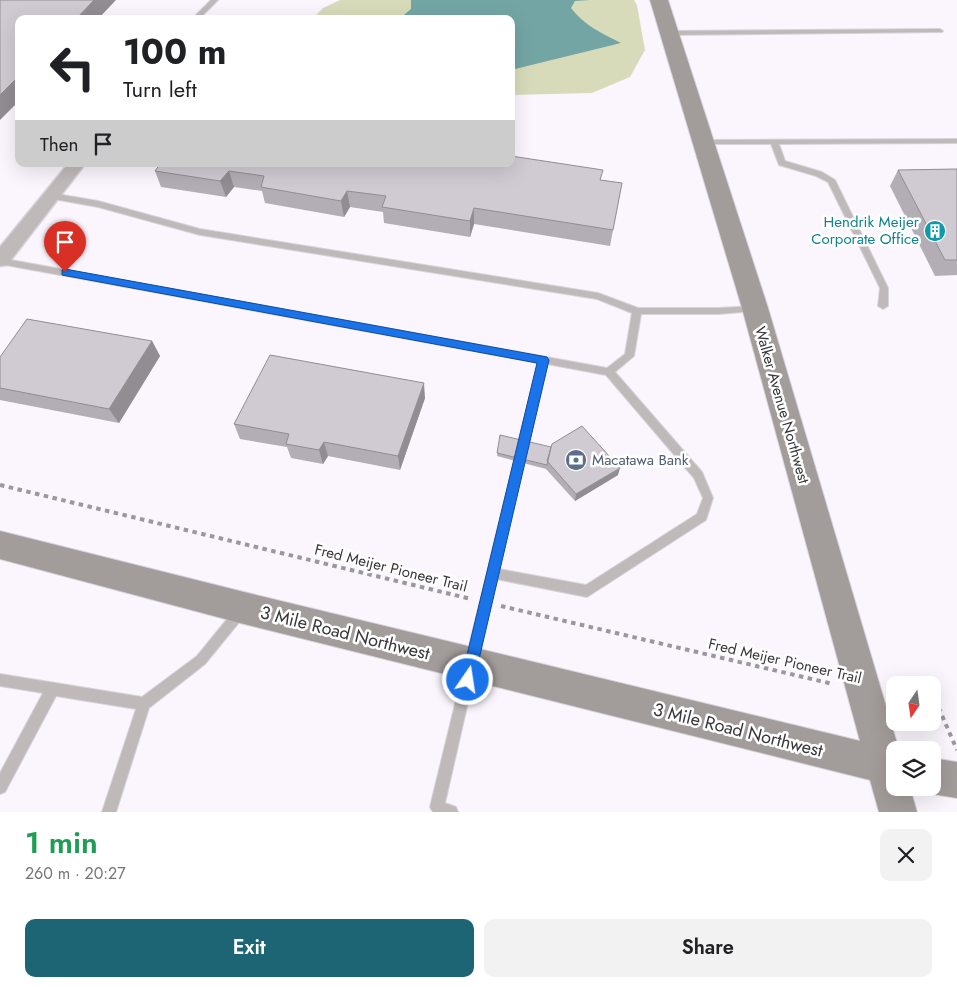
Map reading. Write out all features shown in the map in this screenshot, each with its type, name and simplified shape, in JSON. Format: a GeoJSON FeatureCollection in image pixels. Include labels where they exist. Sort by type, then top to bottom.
{"type":"FeatureCollection","features":[{"type":"Feature","properties":{"kind":"main road","name":"Walker Avenue Northwest"},"geometry":{"type":"LineString","coordinates":[[659,0],[755,308],[863,690],[886,756]]}},
{"type":"Feature","properties":{"kind":"main road","name":"3 Mile Road Northwest"},"geometry":{"type":"LineString","coordinates":[[0,545],[244,608],[886,766]]}},
{"type":"Feature","properties":{"kind":"main road"},"geometry":{"type":"LineString","coordinates":[[941,777],[957,780]]}},
{"type":"Feature","properties":{"kind":"main road","name":"Walker Avenue Northwest"},"geometry":{"type":"LineString","coordinates":[[895,796],[898,812]]}},
{"type":"Feature","properties":{"kind":"street"},"geometry":{"type":"LineString","coordinates":[[0,260],[75,167]]}},
{"type":"Feature","properties":{"kind":"lane"},"geometry":{"type":"LineString","coordinates":[[199,15],[215,0]]}},
{"type":"Feature","properties":{"kind":"lane"},"geometry":{"type":"LineString","coordinates":[[669,33],[940,31]]}},
{"type":"Feature","properties":{"kind":"lane"},"geometry":{"type":"LineString","coordinates":[[702,142],[957,141]]}},
{"type":"Feature","properties":{"kind":"lane"},"geometry":{"type":"LineString","coordinates":[[774,142],[782,163],[831,180],[884,288],[883,306]]}},
{"type":"Feature","properties":{"kind":"lane"},"geometry":{"type":"LineString","coordinates":[[51,196],[98,204],[200,232],[598,296],[637,311],[718,311],[755,308]]}},
{"type":"Feature","properties":{"kind":"lane"},"geometry":{"type":"LineString","coordinates":[[0,260],[609,372],[698,475],[708,498],[702,517],[587,591],[492,573]]}},
{"type":"Feature","properties":{"kind":"lane"},"geometry":{"type":"LineString","coordinates":[[609,372],[629,356],[637,311]]}},
{"type":"Feature","properties":{"kind":"lane"},"geometry":{"type":"LineString","coordinates":[[451,812],[436,810],[543,360]]}},
{"type":"Feature","properties":{"kind":"lane"},"geometry":{"type":"LineString","coordinates":[[109,812],[144,704],[202,660],[244,608]]}},
{"type":"Feature","properties":{"kind":"lane"},"geometry":{"type":"LineString","coordinates":[[0,680],[144,704]]}},
{"type":"Feature","properties":{"kind":"lane"},"geometry":{"type":"LineString","coordinates":[[0,787],[53,688]]}},
{"type":"Feature","properties":{"kind":"path","name":"Fred Meijer Pioneer Trail"},"geometry":{"type":"LineString","coordinates":[[0,485],[796,676],[863,690]]}},
{"type":"Feature","properties":{"kind":"path"},"geometry":{"type":"LineString","coordinates":[[941,713],[957,751]]}},
{"type":"Feature","properties":{"kind":"green space"},"geometry":{"type":"Polygon","coordinates":[[[340,0],[634,0],[637,5],[645,50],[630,77],[592,93],[515,95],[515,15],[316,15],[323,8],[340,0]]]}},
{"type":"Feature","properties":{"kind":"water"},"geometry":{"type":"Polygon","coordinates":[[[411,0],[590,0],[575,1],[571,8],[587,24],[621,43],[515,69],[515,15],[404,15],[411,9],[411,0]]]}},
{"type":"Feature","properties":{"kind":"building"},"geometry":{"type":"Polygon","coordinates":[[[0,0],[94,0],[80,15],[15,15],[15,80],[0,95],[0,0]]]}},
{"type":"Feature","properties":{"kind":"building"},"geometry":{"type":"Polygon","coordinates":[[[515,157],[603,170],[600,180],[622,183],[613,230],[474,208],[470,221],[382,207],[386,196],[347,191],[341,201],[261,187],[264,176],[229,171],[220,181],[155,171],[158,167],[515,167],[515,157]]]}},
{"type":"Feature","properties":{"kind":"building"},"geometry":{"type":"Polygon","coordinates":[[[957,169],[957,260],[945,260],[898,170],[957,169]]]}},
{"type":"Feature","properties":{"kind":"building"},"geometry":{"type":"Polygon","coordinates":[[[27,319],[152,341],[109,409],[0,388],[0,357],[27,319]]]}},
{"type":"Feature","properties":{"kind":"building"},"geometry":{"type":"Polygon","coordinates":[[[270,355],[424,383],[398,456],[324,442],[319,450],[286,444],[289,434],[234,424],[270,355]]]}},
{"type":"Feature","properties":{"kind":"building","name":"Macatawa Bank"},"geometry":{"type":"Polygon","coordinates":[[[582,426],[620,468],[576,494],[547,461],[552,444],[582,426]]]}},
{"type":"Feature","properties":{"kind":"building"},"geometry":{"type":"Polygon","coordinates":[[[500,435],[551,447],[547,465],[497,453],[500,435]]]}},
{"type":"Feature","properties":{"kind":"place","name":"Hendrik Meijer Corporate Office"},"geometry":{"type":"Point","coordinates":[935,231]}},
{"type":"Feature","properties":{"kind":"place","name":"Macatawa Bank"},"geometry":{"type":"Point","coordinates":[576,460]}},
{"type":"Feature","properties":{"kind":"route"},"geometry":{"type":"LineString","coordinates":[[65,272],[543,360],[468,680]]}}]}
